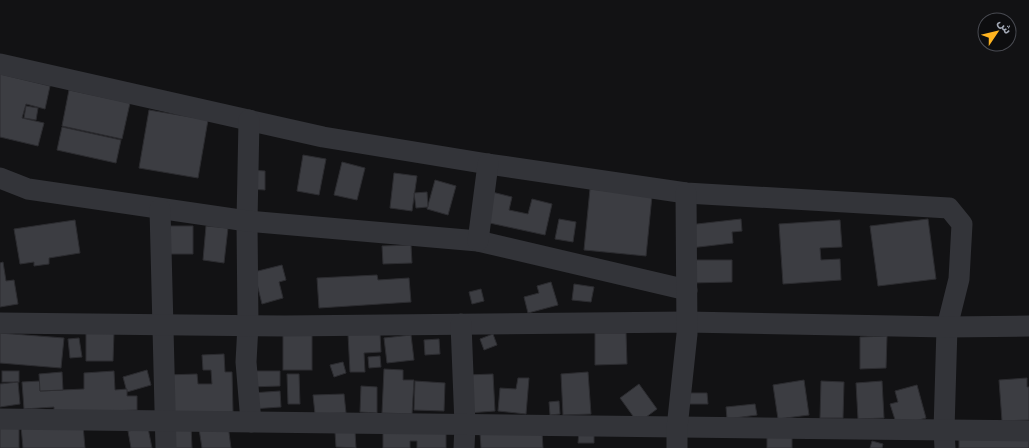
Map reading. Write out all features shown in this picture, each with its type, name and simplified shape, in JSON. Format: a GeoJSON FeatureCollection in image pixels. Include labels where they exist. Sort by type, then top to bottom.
{"type":"FeatureCollection","features":[{"type":"Feature","properties":{"kind":"street"},"geometry":{"type":"LineString","coordinates":[[0,64],[324,137],[488,164],[686,193],[949,208],[962,224],[959,279],[947,327],[944,439]]}},
{"type":"Feature","properties":{"kind":"street"},"geometry":{"type":"LineString","coordinates":[[249,120],[246,222],[248,325],[246,362],[250,422]]}},
{"type":"Feature","properties":{"kind":"street"},"geometry":{"type":"LineString","coordinates":[[478,241],[488,164]]}},
{"type":"Feature","properties":{"kind":"street"},"geometry":{"type":"LineString","coordinates":[[0,178],[28,189],[246,222],[478,241],[687,290]]}},
{"type":"Feature","properties":{"kind":"street"},"geometry":{"type":"LineString","coordinates":[[677,438],[687,322],[686,193]]}},
{"type":"Feature","properties":{"kind":"street"},"geometry":{"type":"LineString","coordinates":[[160,209],[166,448]]}},
{"type":"Feature","properties":{"kind":"street"},"geometry":{"type":"LineString","coordinates":[[0,323],[248,325],[687,322],[947,327],[1029,326]]}},
{"type":"Feature","properties":{"kind":"street"},"geometry":{"type":"LineString","coordinates":[[461,324],[465,425],[464,448]]}},
{"type":"Feature","properties":{"kind":"street"},"geometry":{"type":"LineString","coordinates":[[0,419],[465,425],[677,438],[944,439],[1029,431]]}},
{"type":"Feature","properties":{"kind":"building"},"geometry":{"type":"Polygon","coordinates":[[[0,74],[50,86],[45,109],[26,104],[22,118],[44,123],[38,146],[0,137],[0,74]]]}},
{"type":"Feature","properties":{"kind":"building"},"geometry":{"type":"Polygon","coordinates":[[[69,90],[130,103],[122,139],[62,126],[69,90]]]}},
{"type":"Feature","properties":{"kind":"building"},"geometry":{"type":"Polygon","coordinates":[[[26,106],[38,108],[36,120],[24,118],[26,106]]]}},
{"type":"Feature","properties":{"kind":"building"},"geometry":{"type":"Polygon","coordinates":[[[149,110],[208,120],[198,178],[139,168],[149,110]]]}},
{"type":"Feature","properties":{"kind":"building"},"geometry":{"type":"Polygon","coordinates":[[[62,127],[121,140],[116,163],[57,150],[62,127]]]}},
{"type":"Feature","properties":{"kind":"building"},"geometry":{"type":"Polygon","coordinates":[[[303,155],[326,159],[319,195],[297,191],[303,155]]]}},
{"type":"Feature","properties":{"kind":"building"},"geometry":{"type":"Polygon","coordinates":[[[342,162],[365,168],[357,200],[334,195],[342,162]]]}},
{"type":"Feature","properties":{"kind":"building"},"geometry":{"type":"Polygon","coordinates":[[[250,170],[265,171],[265,190],[249,189],[250,170]]]}},
{"type":"Feature","properties":{"kind":"building"},"geometry":{"type":"Polygon","coordinates":[[[394,173],[417,176],[412,211],[390,208],[394,173]]]}},
{"type":"Feature","properties":{"kind":"building"},"geometry":{"type":"Polygon","coordinates":[[[435,180],[456,186],[448,215],[427,209],[435,180]]]}},
{"type":"Feature","properties":{"kind":"building"},"geometry":{"type":"Polygon","coordinates":[[[590,189],[652,196],[646,256],[584,250],[590,189]]]}},
{"type":"Feature","properties":{"kind":"building"},"geometry":{"type":"Polygon","coordinates":[[[427,192],[428,207],[416,208],[414,193],[427,192]]]}},
{"type":"Feature","properties":{"kind":"building"},"geometry":{"type":"Polygon","coordinates":[[[492,192],[512,197],[509,210],[528,214],[532,199],[552,204],[545,235],[485,222],[492,192]]]}},
{"type":"Feature","properties":{"kind":"building"},"geometry":{"type":"Polygon","coordinates":[[[559,219],[576,222],[573,242],[555,239],[559,219]]]}},
{"type":"Feature","properties":{"kind":"building"},"geometry":{"type":"Polygon","coordinates":[[[741,219],[742,231],[732,232],[733,243],[690,248],[688,225],[741,219]]]}},
{"type":"Feature","properties":{"kind":"building"},"geometry":{"type":"Polygon","coordinates":[[[928,219],[936,279],[878,286],[870,226],[928,219]]]}},
{"type":"Feature","properties":{"kind":"building"},"geometry":{"type":"Polygon","coordinates":[[[75,220],[80,253],[49,258],[49,264],[34,266],[34,262],[20,264],[14,229],[75,220]]]}},
{"type":"Feature","properties":{"kind":"building"},"geometry":{"type":"Polygon","coordinates":[[[840,220],[842,247],[820,248],[821,260],[840,259],[841,280],[783,284],[779,224],[840,220]]]}},
{"type":"Feature","properties":{"kind":"building"},"geometry":{"type":"Polygon","coordinates":[[[163,226],[193,226],[193,254],[164,254],[163,226]]]}},
{"type":"Feature","properties":{"kind":"building"},"geometry":{"type":"Polygon","coordinates":[[[206,226],[228,228],[224,263],[203,260],[206,226]]]}},
{"type":"Feature","properties":{"kind":"building"},"geometry":{"type":"Polygon","coordinates":[[[411,245],[412,263],[383,264],[382,246],[411,245]]]}},
{"type":"Feature","properties":{"kind":"building"},"geometry":{"type":"Polygon","coordinates":[[[689,260],[732,260],[732,282],[690,283],[689,260]]]}},
{"type":"Feature","properties":{"kind":"building"},"geometry":{"type":"Polygon","coordinates":[[[3,262],[6,281],[14,280],[18,304],[0,307],[0,263],[3,262]]]}},
{"type":"Feature","properties":{"kind":"building"},"geometry":{"type":"Polygon","coordinates":[[[282,265],[286,280],[279,282],[283,298],[262,304],[254,272],[282,265]]]}},
{"type":"Feature","properties":{"kind":"building"},"geometry":{"type":"Polygon","coordinates":[[[377,275],[378,280],[409,278],[411,302],[319,308],[317,278],[377,275]]]}},
{"type":"Feature","properties":{"kind":"building"},"geometry":{"type":"Polygon","coordinates":[[[551,282],[558,305],[528,313],[524,297],[539,293],[537,286],[551,282]]]}},
{"type":"Feature","properties":{"kind":"building"},"geometry":{"type":"Polygon","coordinates":[[[574,284],[594,287],[591,302],[572,300],[574,284]]]}},
{"type":"Feature","properties":{"kind":"building"},"geometry":{"type":"Polygon","coordinates":[[[481,289],[484,301],[472,304],[469,292],[481,289]]]}},
{"type":"Feature","properties":{"kind":"building"},"geometry":{"type":"Polygon","coordinates":[[[86,332],[114,332],[113,361],[86,361],[86,332]]]}},
{"type":"Feature","properties":{"kind":"building"},"geometry":{"type":"Polygon","coordinates":[[[0,333],[64,338],[61,368],[0,363],[0,333]]]}},
{"type":"Feature","properties":{"kind":"building"},"geometry":{"type":"Polygon","coordinates":[[[380,333],[381,352],[364,353],[365,372],[350,372],[348,334],[380,333]]]}},
{"type":"Feature","properties":{"kind":"building"},"geometry":{"type":"Polygon","coordinates":[[[595,333],[626,333],[627,364],[595,365],[595,333]]]}},
{"type":"Feature","properties":{"kind":"building"},"geometry":{"type":"Polygon","coordinates":[[[493,334],[497,345],[484,350],[480,339],[493,334]]]}},
{"type":"Feature","properties":{"kind":"building"},"geometry":{"type":"Polygon","coordinates":[[[283,335],[312,335],[312,370],[283,370],[283,335]]]}},
{"type":"Feature","properties":{"kind":"building"},"geometry":{"type":"Polygon","coordinates":[[[411,335],[414,360],[387,363],[384,338],[411,335]]]}},
{"type":"Feature","properties":{"kind":"building"},"geometry":{"type":"Polygon","coordinates":[[[887,336],[886,368],[860,369],[860,337],[887,336]]]}},
{"type":"Feature","properties":{"kind":"building"},"geometry":{"type":"Polygon","coordinates":[[[79,338],[82,357],[70,358],[68,339],[79,338]]]}},
{"type":"Feature","properties":{"kind":"building"},"geometry":{"type":"Polygon","coordinates":[[[439,339],[440,354],[425,355],[424,340],[439,339]]]}},
{"type":"Feature","properties":{"kind":"building"},"geometry":{"type":"Polygon","coordinates":[[[224,354],[225,372],[232,372],[233,412],[166,414],[165,375],[197,374],[198,384],[212,384],[211,370],[203,370],[202,355],[224,354]]]}},
{"type":"Feature","properties":{"kind":"building"},"geometry":{"type":"Polygon","coordinates":[[[380,356],[381,367],[369,368],[368,357],[380,356]]]}},
{"type":"Feature","properties":{"kind":"building"},"geometry":{"type":"Polygon","coordinates":[[[343,362],[346,373],[334,377],[330,365],[343,362]]]}},
{"type":"Feature","properties":{"kind":"building"},"geometry":{"type":"Polygon","coordinates":[[[384,369],[403,370],[403,380],[414,380],[412,414],[382,413],[384,369]]]}},
{"type":"Feature","properties":{"kind":"building"},"geometry":{"type":"Polygon","coordinates":[[[147,370],[151,385],[127,392],[123,377],[147,370]]]}},
{"type":"Feature","properties":{"kind":"building"},"geometry":{"type":"Polygon","coordinates":[[[2,371],[19,371],[19,382],[2,382],[2,371]]]}},
{"type":"Feature","properties":{"kind":"building"},"geometry":{"type":"Polygon","coordinates":[[[114,371],[115,390],[127,389],[127,396],[137,396],[137,410],[54,413],[54,407],[24,409],[22,382],[40,381],[40,391],[84,389],[84,373],[114,371]]]}},
{"type":"Feature","properties":{"kind":"building"},"geometry":{"type":"Polygon","coordinates":[[[249,371],[280,371],[280,386],[250,387],[249,371]]]}},
{"type":"Feature","properties":{"kind":"building"},"geometry":{"type":"Polygon","coordinates":[[[62,372],[63,390],[40,391],[39,374],[62,372]]]}},
{"type":"Feature","properties":{"kind":"building"},"geometry":{"type":"Polygon","coordinates":[[[588,372],[591,414],[563,415],[561,374],[588,372]]]}},
{"type":"Feature","properties":{"kind":"building"},"geometry":{"type":"Polygon","coordinates":[[[287,374],[299,374],[300,404],[288,404],[287,374]]]}},
{"type":"Feature","properties":{"kind":"building"},"geometry":{"type":"Polygon","coordinates":[[[493,374],[495,411],[468,413],[466,375],[493,374]]]}},
{"type":"Feature","properties":{"kind":"building"},"geometry":{"type":"Polygon","coordinates":[[[518,378],[529,378],[526,414],[498,411],[500,388],[516,389],[518,378]]]}},
{"type":"Feature","properties":{"kind":"building"},"geometry":{"type":"Polygon","coordinates":[[[1027,378],[1027,387],[1029,387],[1029,420],[1002,421],[999,380],[1027,378]]]}},
{"type":"Feature","properties":{"kind":"building"},"geometry":{"type":"Polygon","coordinates":[[[804,380],[809,415],[778,419],[773,385],[804,380]]]}},
{"type":"Feature","properties":{"kind":"building"},"geometry":{"type":"Polygon","coordinates":[[[415,381],[445,383],[444,411],[414,410],[415,381]]]}},
{"type":"Feature","properties":{"kind":"building"},"geometry":{"type":"Polygon","coordinates":[[[821,381],[844,382],[843,418],[820,418],[821,381]]]}},
{"type":"Feature","properties":{"kind":"building"},"geometry":{"type":"Polygon","coordinates":[[[882,381],[884,418],[858,419],[856,383],[882,381]]]}},
{"type":"Feature","properties":{"kind":"building"},"geometry":{"type":"Polygon","coordinates":[[[18,382],[20,404],[0,407],[0,384],[18,382]]]}},
{"type":"Feature","properties":{"kind":"building"},"geometry":{"type":"Polygon","coordinates":[[[639,384],[657,409],[638,423],[620,398],[639,384]]]}},
{"type":"Feature","properties":{"kind":"building"},"geometry":{"type":"Polygon","coordinates":[[[917,385],[926,418],[897,426],[890,404],[898,402],[895,391],[917,385]]]}},
{"type":"Feature","properties":{"kind":"building"},"geometry":{"type":"Polygon","coordinates":[[[361,386],[377,387],[377,413],[360,412],[361,386]]]}},
{"type":"Feature","properties":{"kind":"building"},"geometry":{"type":"Polygon","coordinates":[[[280,391],[281,407],[252,409],[251,393],[280,391]]]}},
{"type":"Feature","properties":{"kind":"building"},"geometry":{"type":"Polygon","coordinates":[[[687,393],[707,393],[708,404],[688,404],[687,393]]]}},
{"type":"Feature","properties":{"kind":"building"},"geometry":{"type":"Polygon","coordinates":[[[344,394],[346,413],[315,414],[313,395],[344,394]]]}},
{"type":"Feature","properties":{"kind":"building"},"geometry":{"type":"Polygon","coordinates":[[[559,401],[560,414],[550,415],[549,402],[559,401]]]}},
{"type":"Feature","properties":{"kind":"building"},"geometry":{"type":"Polygon","coordinates":[[[755,404],[757,415],[727,419],[726,407],[755,404]]]}},
{"type":"Feature","properties":{"kind":"building"},"geometry":{"type":"Polygon","coordinates":[[[83,425],[85,448],[23,448],[21,426],[83,425]]]}},
{"type":"Feature","properties":{"kind":"building"},"geometry":{"type":"Polygon","coordinates":[[[191,425],[192,448],[168,448],[166,426],[191,425]]]}},
{"type":"Feature","properties":{"kind":"building"},"geometry":{"type":"Polygon","coordinates":[[[228,425],[231,448],[202,448],[199,429],[228,425]]]}},
{"type":"Feature","properties":{"kind":"building"},"geometry":{"type":"Polygon","coordinates":[[[0,427],[19,427],[19,448],[0,448],[0,427]]]}},
{"type":"Feature","properties":{"kind":"building"},"geometry":{"type":"Polygon","coordinates":[[[148,428],[152,448],[131,448],[128,431],[148,428]]]}},
{"type":"Feature","properties":{"kind":"building"},"geometry":{"type":"Polygon","coordinates":[[[383,430],[446,430],[446,448],[417,448],[417,441],[410,441],[410,448],[383,448],[383,430]]]}},
{"type":"Feature","properties":{"kind":"building"},"geometry":{"type":"Polygon","coordinates":[[[579,430],[594,430],[594,443],[578,443],[579,430]]]}},
{"type":"Feature","properties":{"kind":"building"},"geometry":{"type":"Polygon","coordinates":[[[355,431],[356,448],[336,447],[335,432],[355,431]]]}},
{"type":"Feature","properties":{"kind":"building"},"geometry":{"type":"Polygon","coordinates":[[[542,431],[543,448],[481,448],[480,433],[542,431]]]}},
{"type":"Feature","properties":{"kind":"building"},"geometry":{"type":"Polygon","coordinates":[[[767,434],[792,434],[792,448],[767,448],[767,434]]]}},
{"type":"Feature","properties":{"kind":"building"},"geometry":{"type":"Polygon","coordinates":[[[959,437],[1029,437],[1029,448],[959,448],[959,437]]]}},
{"type":"Feature","properties":{"kind":"building"},"geometry":{"type":"Polygon","coordinates":[[[872,441],[883,444],[882,448],[870,448],[872,441]]]}}]}
